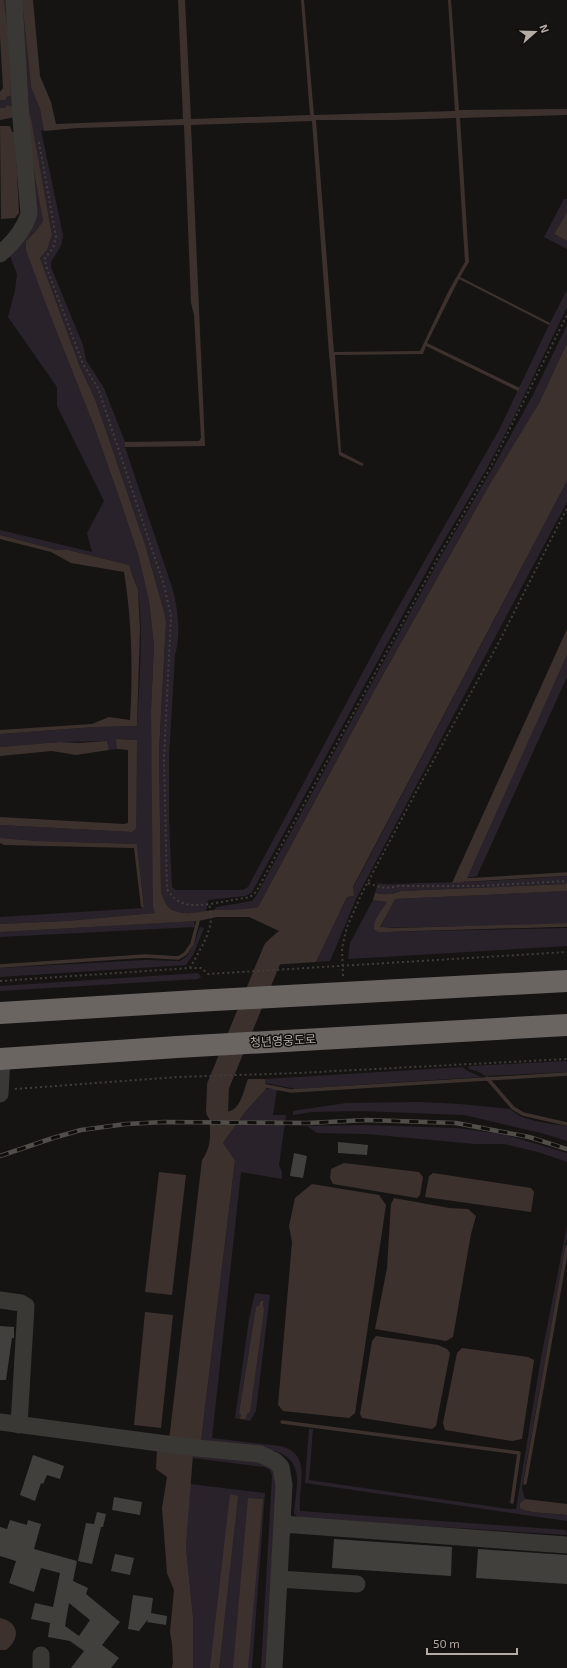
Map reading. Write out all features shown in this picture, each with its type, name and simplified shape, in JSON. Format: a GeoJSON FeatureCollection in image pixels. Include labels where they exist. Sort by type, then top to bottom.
{"type":"FeatureCollection","features":[{"type":"Feature","properties":{"kind":"highway"},"geometry":{"type":"LineString","coordinates":[[0,1013],[196,1000],[307,996],[567,981]]}},
{"type":"Feature","properties":{"kind":"highway","name":"청년영웅도로"},"geometry":{"type":"LineString","coordinates":[[1,1058],[567,1025]]}},
{"type":"Feature","properties":{"kind":"street"},"geometry":{"type":"LineString","coordinates":[[0,254],[17,237],[25,226],[29,214],[14,0]]}},
{"type":"Feature","properties":{"kind":"street"},"geometry":{"type":"LineString","coordinates":[[0,1092],[1,1058]]}},
{"type":"Feature","properties":{"kind":"street"},"geometry":{"type":"LineString","coordinates":[[0,1300],[21,1303],[26,1306],[20,1425]]}},
{"type":"Feature","properties":{"kind":"street"},"geometry":{"type":"LineString","coordinates":[[0,1422],[197,1448],[260,1454],[275,1461],[281,1467],[284,1476],[284,1485],[274,1668]]}},
{"type":"Feature","properties":{"kind":"street"},"geometry":{"type":"LineString","coordinates":[[282,1524],[567,1545]]}},
{"type":"Feature","properties":{"kind":"street"},"geometry":{"type":"LineString","coordinates":[[279,1580],[357,1584]]}},
{"type":"Feature","properties":{"kind":"path"},"geometry":{"type":"LineString","coordinates":[[38,137],[56,237],[53,248],[44,258],[46,266],[83,364],[98,388],[161,577],[171,616],[164,758],[167,889],[172,897],[182,904],[193,906],[210,904],[250,897],[256,892],[440,554],[489,470],[567,315]]}},
{"type":"Feature","properties":{"kind":"path"},"geometry":{"type":"LineString","coordinates":[[344,994],[342,948],[347,927],[368,883],[416,792],[499,642],[567,508]]}},
{"type":"Feature","properties":{"kind":"path"},"geometry":{"type":"LineString","coordinates":[[368,883],[381,889],[388,889],[400,886],[479,886],[567,882]]}},
{"type":"Feature","properties":{"kind":"path"},"geometry":{"type":"LineString","coordinates":[[190,968],[208,933],[211,918],[209,910],[210,904]]}},
{"type":"Feature","properties":{"kind":"path"},"geometry":{"type":"LineString","coordinates":[[0,981],[190,968],[201,968],[208,974],[567,952]]}},
{"type":"Feature","properties":{"kind":"path"},"geometry":{"type":"LineString","coordinates":[[0,1092],[177,1077],[298,1073],[567,1059]]}},
{"type":"Feature","properties":{"kind":"shaded area"},"geometry":{"type":"Polygon","coordinates":[[[0,0],[4,0],[8,31],[11,96],[6,97],[6,100],[0,100],[0,92],[3,88],[0,37],[0,0]]]}},
{"type":"Feature","properties":{"kind":"shaded area"},"geometry":{"type":"Polygon","coordinates":[[[4,0],[11,0],[15,109],[7,106],[5,108],[0,108],[0,100],[5,100],[6,97],[11,96],[8,31],[4,0]]]}},
{"type":"Feature","properties":{"kind":"shaded area"},"geometry":{"type":"Polygon","coordinates":[[[22,0],[31,87],[40,109],[44,131],[41,130],[63,235],[61,246],[51,262],[51,267],[83,345],[86,360],[104,388],[125,442],[125,447],[173,590],[176,606],[178,639],[175,655],[169,757],[169,819],[172,887],[176,890],[243,890],[248,887],[387,627],[499,430],[567,290],[567,307],[512,421],[486,470],[436,554],[252,892],[246,896],[208,900],[206,912],[184,913],[169,908],[165,903],[161,892],[159,751],[166,622],[165,615],[145,544],[95,399],[80,367],[40,258],[47,250],[52,235],[29,113],[22,0]]]}},
{"type":"Feature","properties":{"kind":"shaded area"},"geometry":{"type":"Polygon","coordinates":[[[22,0],[33,0],[40,76],[51,102],[56,124],[183,119],[178,0],[185,0],[191,119],[310,115],[301,0],[304,0],[314,115],[455,111],[448,0],[451,0],[459,110],[567,109],[567,115],[460,118],[469,262],[460,277],[550,323],[549,325],[459,279],[427,343],[520,388],[518,391],[426,346],[423,354],[335,355],[341,452],[364,464],[362,466],[339,455],[329,354],[312,121],[191,125],[205,446],[125,447],[125,442],[199,441],[201,438],[194,315],[191,303],[184,125],[77,128],[44,131],[40,109],[31,87],[22,0]],[[456,118],[316,120],[334,352],[420,351],[448,292],[465,262],[456,118]]]}},
{"type":"Feature","properties":{"kind":"shaded area"},"geometry":{"type":"Polygon","coordinates":[[[7,105],[29,113],[31,119],[52,235],[47,250],[40,258],[80,367],[95,399],[145,544],[165,615],[166,622],[159,751],[161,892],[167,906],[172,910],[190,913],[258,907],[374,691],[491,482],[539,403],[567,343],[567,481],[353,887],[354,896],[347,897],[316,962],[255,966],[269,948],[279,931],[249,917],[217,917],[198,921],[0,932],[0,924],[67,921],[155,913],[153,907],[151,710],[154,646],[149,601],[138,554],[119,497],[94,426],[26,250],[26,241],[43,221],[24,118],[15,117],[0,120],[0,108],[5,108],[7,105]]]}},
{"type":"Feature","properties":{"kind":"shaded area"},"geometry":{"type":"Polygon","coordinates":[[[24,118],[43,221],[26,241],[50,315],[94,426],[119,497],[138,554],[149,601],[154,646],[151,710],[155,913],[67,921],[0,924],[0,917],[144,908],[137,844],[37,841],[0,838],[0,825],[132,832],[137,740],[117,739],[117,749],[109,750],[107,741],[60,742],[0,747],[0,734],[95,727],[137,726],[140,658],[141,624],[138,591],[129,565],[68,550],[57,550],[0,535],[0,530],[92,552],[87,533],[104,501],[57,406],[57,387],[8,317],[15,290],[17,274],[8,251],[22,236],[24,118]]]}},
{"type":"Feature","properties":{"kind":"shaded area"},"geometry":{"type":"Polygon","coordinates":[[[0,126],[10,126],[12,132],[15,132],[19,213],[15,218],[1,219],[0,126]]]}},
{"type":"Feature","properties":{"kind":"shaded area"},"geometry":{"type":"Polygon","coordinates":[[[564,199],[567,199],[567,212],[554,234],[567,241],[567,249],[544,237],[564,199]]]}},
{"type":"Feature","properties":{"kind":"shaded area"},"geometry":{"type":"Polygon","coordinates":[[[567,212],[567,241],[554,234],[567,212]]]}},
{"type":"Feature","properties":{"kind":"shaded area"},"geometry":{"type":"Polygon","coordinates":[[[567,325],[567,343],[539,403],[491,482],[374,691],[258,907],[244,910],[213,910],[217,907],[252,901],[256,896],[441,556],[533,395],[567,325]]]}},
{"type":"Feature","properties":{"kind":"shaded area"},"geometry":{"type":"Polygon","coordinates":[[[567,481],[567,502],[356,899],[330,961],[316,962],[347,897],[354,896],[353,888],[567,481]]]}},
{"type":"Feature","properties":{"kind":"shaded area"},"geometry":{"type":"Polygon","coordinates":[[[0,535],[57,550],[68,550],[129,565],[138,590],[140,629],[137,726],[95,727],[0,734],[0,730],[92,724],[109,717],[130,720],[132,665],[129,609],[124,572],[71,563],[51,552],[0,539],[0,535]]]}},
{"type":"Feature","properties":{"kind":"shaded area"},"geometry":{"type":"Polygon","coordinates":[[[567,629],[567,655],[466,880],[464,882],[452,883],[567,629]]]}},
{"type":"Feature","properties":{"kind":"shaded area"},"geometry":{"type":"Polygon","coordinates":[[[567,655],[567,677],[477,876],[466,878],[567,655]]]}},
{"type":"Feature","properties":{"kind":"shaded area"},"geometry":{"type":"Polygon","coordinates":[[[116,739],[137,740],[136,828],[132,832],[0,825],[0,817],[128,823],[128,750],[117,749],[116,739]]]}},
{"type":"Feature","properties":{"kind":"shaded area"},"geometry":{"type":"Polygon","coordinates":[[[107,741],[109,750],[76,755],[52,751],[0,756],[0,747],[60,742],[78,743],[107,741]]]}},
{"type":"Feature","properties":{"kind":"shaded area"},"geometry":{"type":"Polygon","coordinates":[[[0,838],[37,841],[137,844],[144,908],[141,907],[134,848],[4,845],[0,843],[0,838]]]}},
{"type":"Feature","properties":{"kind":"shaded area"},"geometry":{"type":"Polygon","coordinates":[[[567,876],[567,884],[401,891],[388,894],[375,893],[378,883],[394,884],[494,881],[567,876]]]}},
{"type":"Feature","properties":{"kind":"shaded area"},"geometry":{"type":"Polygon","coordinates":[[[567,884],[567,891],[395,899],[380,927],[391,928],[391,932],[378,932],[374,929],[376,918],[387,902],[373,900],[375,893],[388,894],[401,891],[567,884]]]}},
{"type":"Feature","properties":{"kind":"shaded area"},"geometry":{"type":"Polygon","coordinates":[[[567,891],[567,924],[380,928],[394,899],[567,891]]]}},
{"type":"Feature","properties":{"kind":"shaded area"},"geometry":{"type":"Polygon","coordinates":[[[373,900],[388,902],[376,919],[378,932],[567,928],[567,946],[348,959],[350,943],[373,900]]]}},
{"type":"Feature","properties":{"kind":"shaded area"},"geometry":{"type":"Polygon","coordinates":[[[194,921],[195,927],[0,937],[0,932],[194,921]]]}},
{"type":"Feature","properties":{"kind":"shaded area"},"geometry":{"type":"Polygon","coordinates":[[[200,927],[204,928],[193,955],[186,965],[0,977],[0,968],[145,960],[180,961],[187,956],[194,944],[200,927]]]}},
{"type":"Feature","properties":{"kind":"shaded area"},"geometry":{"type":"Polygon","coordinates":[[[198,973],[201,977],[198,979],[0,991],[0,986],[198,973]]]}},
{"type":"Feature","properties":{"kind":"shaded area"},"geometry":{"type":"Polygon","coordinates":[[[567,1061],[567,1072],[485,1076],[479,1072],[469,1069],[468,1066],[567,1061]]]}},
{"type":"Feature","properties":{"kind":"shaded area"},"geometry":{"type":"Polygon","coordinates":[[[463,1067],[481,1077],[296,1089],[265,1083],[265,1079],[463,1067]]]}},
{"type":"Feature","properties":{"kind":"shaded area"},"geometry":{"type":"Polygon","coordinates":[[[248,1079],[265,1079],[266,1089],[245,1112],[223,1143],[235,1160],[201,1441],[194,1441],[186,1547],[193,1617],[193,1668],[172,1668],[172,1644],[170,1632],[174,1590],[167,1573],[162,1508],[167,1477],[156,1469],[157,1448],[168,1449],[202,1160],[206,1154],[209,1142],[209,1106],[214,1082],[230,1081],[219,1111],[226,1112],[232,1110],[239,1103],[248,1079]]]}},
{"type":"Feature","properties":{"kind":"shaded area"},"geometry":{"type":"Polygon","coordinates":[[[266,1089],[277,1089],[273,1115],[286,1115],[279,1165],[282,1172],[282,1179],[241,1172],[212,1438],[280,1446],[290,1450],[297,1456],[302,1472],[300,1511],[566,1530],[567,1535],[297,1517],[294,1513],[297,1476],[295,1468],[285,1456],[275,1451],[201,1441],[235,1160],[223,1143],[245,1112],[266,1089]]]}},
{"type":"Feature","properties":{"kind":"shaded area"},"geometry":{"type":"Polygon","coordinates":[[[420,1102],[510,1109],[522,1117],[544,1123],[567,1126],[567,1141],[545,1134],[464,1115],[360,1111],[313,1112],[293,1115],[293,1111],[346,1103],[420,1102]]]}},
{"type":"Feature","properties":{"kind":"shaded area"},"geometry":{"type":"Polygon","coordinates":[[[364,1125],[457,1128],[503,1134],[567,1153],[567,1162],[538,1152],[504,1144],[475,1144],[367,1134],[317,1133],[307,1126],[364,1125]]]}},
{"type":"Feature","properties":{"kind":"shaded area"},"geometry":{"type":"Polygon","coordinates":[[[344,1163],[419,1172],[423,1177],[420,1195],[417,1198],[333,1184],[330,1178],[331,1169],[344,1163]]]}},
{"type":"Feature","properties":{"kind":"shaded area"},"geometry":{"type":"Polygon","coordinates":[[[159,1172],[186,1175],[172,1295],[145,1292],[159,1172]]]}},
{"type":"Feature","properties":{"kind":"shaded area"},"geometry":{"type":"Polygon","coordinates":[[[433,1173],[531,1188],[534,1192],[531,1212],[425,1197],[429,1176],[433,1173]]]}},
{"type":"Feature","properties":{"kind":"shaded area"},"geometry":{"type":"Polygon","coordinates":[[[312,1184],[379,1195],[386,1205],[355,1413],[349,1418],[283,1411],[278,1405],[292,1242],[289,1226],[295,1198],[312,1184]]]}},
{"type":"Feature","properties":{"kind":"shaded area"},"geometry":{"type":"Polygon","coordinates":[[[394,1198],[449,1208],[468,1209],[476,1216],[471,1234],[453,1337],[446,1341],[375,1329],[387,1268],[391,1204],[394,1198]]]}},
{"type":"Feature","properties":{"kind":"shaded area"},"geometry":{"type":"Polygon","coordinates":[[[567,1226],[567,1237],[522,1488],[525,1499],[520,1503],[520,1508],[535,1512],[567,1515],[567,1521],[305,1483],[309,1429],[313,1429],[309,1480],[516,1509],[541,1358],[567,1226]]]}},
{"type":"Feature","properties":{"kind":"shaded area"},"geometry":{"type":"Polygon","coordinates":[[[255,1293],[270,1295],[256,1411],[250,1421],[235,1418],[249,1319],[255,1293]],[[264,1301],[256,1307],[239,1413],[246,1419],[264,1301]]]}},
{"type":"Feature","properties":{"kind":"shaded area"},"geometry":{"type":"Polygon","coordinates":[[[261,1301],[264,1301],[264,1310],[250,1412],[247,1414],[246,1419],[240,1419],[241,1415],[239,1413],[256,1307],[261,1301]]]}},
{"type":"Feature","properties":{"kind":"shaded area"},"geometry":{"type":"Polygon","coordinates":[[[145,1312],[173,1315],[161,1428],[134,1425],[145,1312]]]}},
{"type":"Feature","properties":{"kind":"shaded area"},"geometry":{"type":"Polygon","coordinates":[[[376,1336],[438,1345],[447,1349],[450,1353],[436,1426],[432,1429],[362,1418],[360,1414],[372,1341],[376,1336]]]}},
{"type":"Feature","properties":{"kind":"shaded area"},"geometry":{"type":"Polygon","coordinates":[[[462,1348],[528,1357],[534,1360],[522,1439],[512,1441],[445,1430],[443,1423],[457,1353],[462,1348]]]}},
{"type":"Feature","properties":{"kind":"shaded area"},"geometry":{"type":"Polygon","coordinates":[[[193,1452],[266,1462],[277,1473],[267,1668],[261,1668],[272,1476],[270,1470],[264,1467],[192,1458],[193,1452]]]}},
{"type":"Feature","properties":{"kind":"shaded area"},"geometry":{"type":"Polygon","coordinates":[[[190,1484],[265,1493],[252,1668],[193,1668],[193,1617],[186,1547],[190,1484]]]}},
{"type":"Feature","properties":{"kind":"shaded area"},"geometry":{"type":"Polygon","coordinates":[[[230,1494],[238,1496],[219,1668],[210,1668],[230,1494]]]}},
{"type":"Feature","properties":{"kind":"shaded area"},"geometry":{"type":"Polygon","coordinates":[[[248,1498],[263,1499],[248,1668],[233,1668],[248,1498]]]}},
{"type":"Feature","properties":{"kind":"shaded area"},"geometry":{"type":"Polygon","coordinates":[[[525,1499],[567,1504],[567,1515],[524,1510],[520,1508],[520,1503],[525,1499]]]}},
{"type":"Feature","properties":{"kind":"shaded area"},"geometry":{"type":"Polygon","coordinates":[[[0,1618],[11,1623],[16,1631],[14,1640],[6,1650],[0,1650],[0,1618]]]}},
{"type":"Feature","properties":{"kind":"building"},"geometry":{"type":"Polygon","coordinates":[[[338,1142],[368,1145],[367,1155],[338,1153],[338,1142]]]}},
{"type":"Feature","properties":{"kind":"building"},"geometry":{"type":"Polygon","coordinates":[[[294,1153],[307,1156],[303,1178],[290,1176],[294,1153]]]}},
{"type":"Feature","properties":{"kind":"building"},"geometry":{"type":"Polygon","coordinates":[[[0,1326],[14,1327],[14,1338],[12,1338],[6,1380],[0,1380],[0,1326]]]}},
{"type":"Feature","properties":{"kind":"building"},"geometry":{"type":"Polygon","coordinates":[[[33,1455],[64,1466],[60,1479],[47,1475],[43,1484],[41,1483],[35,1501],[20,1495],[33,1455]]]}},
{"type":"Feature","properties":{"kind":"building"},"geometry":{"type":"Polygon","coordinates":[[[114,1497],[142,1502],[140,1515],[112,1510],[114,1497]]]}},
{"type":"Feature","properties":{"kind":"building"},"geometry":{"type":"Polygon","coordinates":[[[97,1512],[106,1514],[103,1527],[101,1527],[92,1564],[78,1561],[86,1523],[94,1524],[97,1512]]]}},
{"type":"Feature","properties":{"kind":"building"},"geometry":{"type":"Polygon","coordinates":[[[10,1520],[27,1525],[28,1520],[41,1524],[34,1549],[77,1561],[73,1581],[88,1588],[86,1594],[120,1622],[102,1645],[119,1658],[111,1668],[71,1668],[84,1651],[70,1641],[48,1637],[50,1623],[31,1619],[35,1603],[53,1607],[60,1573],[41,1568],[34,1592],[9,1583],[16,1561],[0,1556],[0,1527],[7,1529],[10,1520]],[[69,1603],[65,1626],[79,1636],[90,1620],[69,1603]]]}},
{"type":"Feature","properties":{"kind":"building"},"geometry":{"type":"Polygon","coordinates":[[[334,1539],[452,1547],[451,1576],[332,1568],[334,1539]]]}},
{"type":"Feature","properties":{"kind":"building"},"geometry":{"type":"Polygon","coordinates":[[[478,1549],[567,1555],[567,1584],[476,1578],[478,1549]]]}},
{"type":"Feature","properties":{"kind":"building"},"geometry":{"type":"Polygon","coordinates":[[[115,1554],[134,1558],[130,1575],[111,1571],[115,1554]]]}},
{"type":"Feature","properties":{"kind":"building"},"geometry":{"type":"Polygon","coordinates":[[[133,1595],[153,1598],[151,1613],[167,1616],[166,1625],[147,1622],[148,1619],[139,1631],[128,1629],[133,1595]]]}},
{"type":"Feature","properties":{"kind":"waterway"},"geometry":{"type":"LineString","coordinates":[[466,880],[567,874]]}},
{"type":"Feature","properties":{"kind":"waterway"},"geometry":{"type":"LineString","coordinates":[[0,966],[145,956],[178,958],[185,954],[192,944],[198,921]]}},
{"type":"Feature","properties":{"kind":"waterway"},"geometry":{"type":"LineString","coordinates":[[388,930],[567,925]]}},
{"type":"Feature","properties":{"kind":"waterway"},"geometry":{"type":"LineString","coordinates":[[217,1111],[218,1086],[274,950],[284,941]]}},
{"type":"Feature","properties":{"kind":"waterway"},"geometry":{"type":"LineString","coordinates":[[266,1086],[291,1091],[567,1074]]}},
{"type":"Feature","properties":{"kind":"waterway"},"geometry":{"type":"LineString","coordinates":[[487,1078],[513,1108],[523,1114],[567,1124]]}},
{"type":"Feature","properties":{"kind":"waterway"},"geometry":{"type":"LineString","coordinates":[[525,1483],[567,1247]]}},
{"type":"Feature","properties":{"kind":"waterway"},"geometry":{"type":"LineString","coordinates":[[282,1422],[519,1453],[512,1502]]}},
{"type":"Feature","properties":{"kind":"railway"},"geometry":{"type":"LineString","coordinates":[[0,1156],[81,1130],[126,1124],[164,1122],[308,1123],[367,1120],[456,1123],[529,1137],[567,1149]]}}]}
